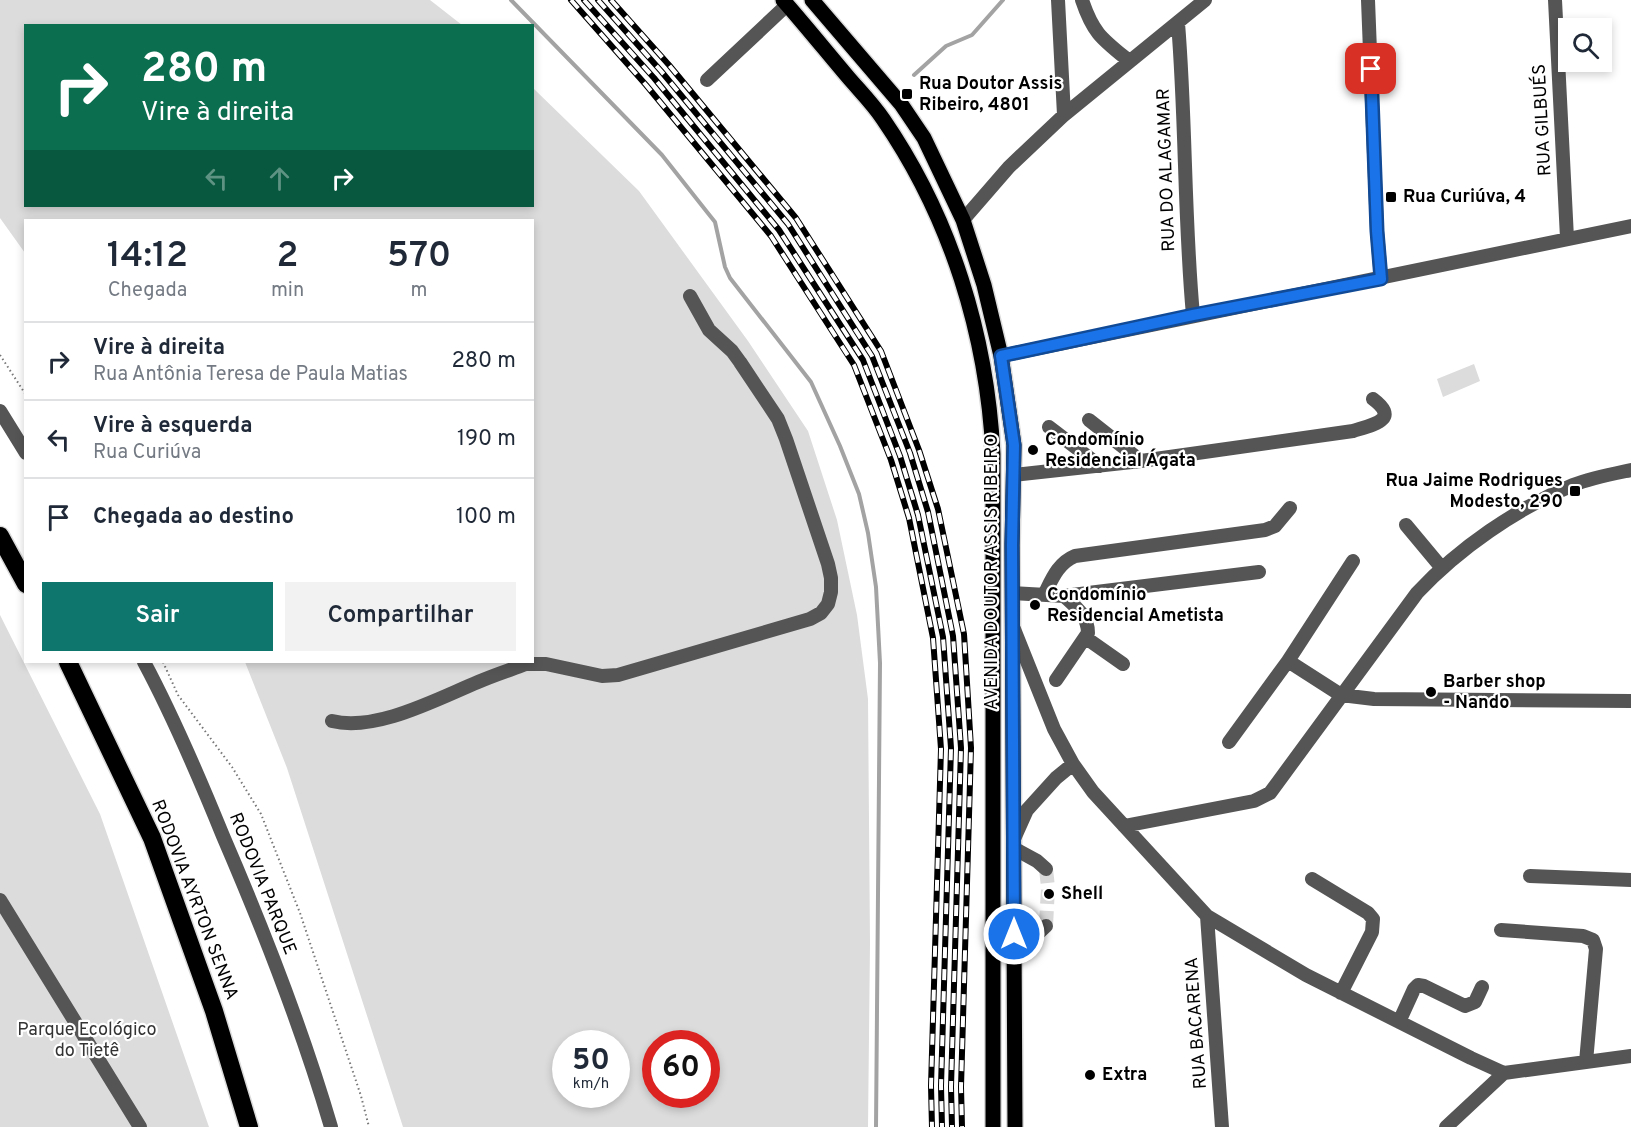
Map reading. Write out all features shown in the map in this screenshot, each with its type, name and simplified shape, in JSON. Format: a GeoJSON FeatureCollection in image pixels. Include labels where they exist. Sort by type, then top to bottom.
{"type":"FeatureCollection","features":[{"type":"Feature","properties":{"kind":"highway"},"geometry":{"type":"LineString","coordinates":[[0,536],[24,580]]}},
{"type":"Feature","properties":{"kind":"highway","name":"RODOVIA AYRTON SENNA"},"geometry":{"type":"LineString","coordinates":[[68,663],[152,838],[214,1011],[249,1127]]}},
{"type":"Feature","properties":{"kind":"main road","name":"AVENIDA DOUTOR ASSIS RIBEIRO"},"geometry":{"type":"LineString","coordinates":[[812,0],[901,104],[924,138],[963,220],[984,285],[1001,356],[1014,445],[1012,593],[1016,1127]]}},
{"type":"Feature","properties":{"kind":"main road","name":"AVENIDA DOUTOR ASSIS RIBEIRO"},"geometry":{"type":"LineString","coordinates":[[788,2],[882,117],[904,152],[944,232],[961,274],[975,324],[991,413],[994,574],[993,1127]]}},
{"type":"Feature","properties":{"kind":"street"},"geometry":{"type":"LineString","coordinates":[[1058,0],[1064,115]]}},
{"type":"Feature","properties":{"kind":"street"},"geometry":{"type":"LineString","coordinates":[[1082,0],[1090,22],[1099,37],[1128,60]]}},
{"type":"Feature","properties":{"kind":"street"},"geometry":{"type":"LineString","coordinates":[[963,220],[1009,167],[1064,115],[1128,60],[1205,0]]}},
{"type":"Feature","properties":{"kind":"street"},"geometry":{"type":"LineString","coordinates":[[1368,0],[1381,279]]}},
{"type":"Feature","properties":{"kind":"street","name":"RUA GILBUÉS"},"geometry":{"type":"LineString","coordinates":[[1555,0],[1567,238]]}},
{"type":"Feature","properties":{"kind":"street"},"geometry":{"type":"LineString","coordinates":[[707,80],[788,2]]}},
{"type":"Feature","properties":{"kind":"street","name":"RUA DO ALAGAMAR"},"geometry":{"type":"LineString","coordinates":[[1178,23],[1188,263],[1193,315]]}},
{"type":"Feature","properties":{"kind":"street"},"geometry":{"type":"LineString","coordinates":[[1001,356],[1631,226]]}},
{"type":"Feature","properties":{"kind":"street"},"geometry":{"type":"LineString","coordinates":[[332,721],[351,723],[372,721],[526,664],[546,664],[602,676],[618,675],[810,619],[821,613],[828,604],[831,592],[829,571],[778,419],[732,351],[710,330],[690,296]]}},
{"type":"Feature","properties":{"kind":"street"},"geometry":{"type":"LineString","coordinates":[[1013,475],[1100,466],[1353,431],[1378,423],[1384,418],[1386,412],[1383,406],[1373,399]]}},
{"type":"Feature","properties":{"kind":"street"},"geometry":{"type":"LineString","coordinates":[[0,411],[24,450]]}},
{"type":"Feature","properties":{"kind":"street"},"geometry":{"type":"LineString","coordinates":[[1089,420],[1141,460]]}},
{"type":"Feature","properties":{"kind":"street"},"geometry":{"type":"LineString","coordinates":[[1048,427],[1100,466]]}},
{"type":"Feature","properties":{"kind":"street"},"geometry":{"type":"LineString","coordinates":[[1124,826],[1254,801],[1270,793],[1417,593],[1441,567],[1475,541],[1535,504],[1574,485],[1631,470]]}},
{"type":"Feature","properties":{"kind":"street"},"geometry":{"type":"LineString","coordinates":[[1044,595],[1059,568],[1066,560],[1076,556],[1265,530],[1275,526],[1290,508]]}},
{"type":"Feature","properties":{"kind":"street"},"geometry":{"type":"LineString","coordinates":[[1406,525],[1441,567]]}},
{"type":"Feature","properties":{"kind":"street"},"geometry":{"type":"LineString","coordinates":[[1229,742],[1288,662],[1353,561]]}},
{"type":"Feature","properties":{"kind":"street"},"geometry":{"type":"LineString","coordinates":[[1012,593],[1065,596],[1259,572]]}},
{"type":"Feature","properties":{"kind":"street"},"geometry":{"type":"LineString","coordinates":[[1056,680],[1086,638],[1088,626],[1086,620],[1065,596]]}},
{"type":"Feature","properties":{"kind":"street"},"geometry":{"type":"LineString","coordinates":[[1013,624],[1054,729],[1073,764],[1093,792],[1207,916],[1306,975],[1504,1073],[1631,1056]]}},
{"type":"Feature","properties":{"kind":"street"},"geometry":{"type":"LineString","coordinates":[[1086,638],[1123,664]]}},
{"type":"Feature","properties":{"kind":"street"},"geometry":{"type":"LineString","coordinates":[[1288,662],[1341,695],[1374,699],[1631,701]]}},
{"type":"Feature","properties":{"kind":"street","name":"RODOVIA PARQUE"},"geometry":{"type":"LineString","coordinates":[[144,663],[198,776],[242,879],[279,975],[331,1127]]}},
{"type":"Feature","properties":{"kind":"street"},"geometry":{"type":"LineString","coordinates":[[1046,869],[1013,845],[1027,810],[1056,778],[1073,764]]}},
{"type":"Feature","properties":{"kind":"street"},"geometry":{"type":"LineString","coordinates":[[1530,876],[1631,880]]}},
{"type":"Feature","properties":{"kind":"street"},"geometry":{"type":"LineString","coordinates":[[1312,879],[1368,913],[1373,919],[1372,932],[1341,993]]}},
{"type":"Feature","properties":{"kind":"street"},"geometry":{"type":"LineString","coordinates":[[0,900],[140,1127]]}},
{"type":"Feature","properties":{"kind":"street","name":"RUA BACARENA"},"geometry":{"type":"LineString","coordinates":[[1207,916],[1222,1127]]}},
{"type":"Feature","properties":{"kind":"street"},"geometry":{"type":"LineString","coordinates":[[1014,956],[1046,926]]}},
{"type":"Feature","properties":{"kind":"street"},"geometry":{"type":"LineString","coordinates":[[1501,930],[1583,936],[1593,940],[1596,949],[1586,1062]]}},
{"type":"Feature","properties":{"kind":"street"},"geometry":{"type":"LineString","coordinates":[[1399,1022],[1418,985],[1425,986],[1465,1006],[1475,1002],[1482,987]]}},
{"type":"Feature","properties":{"kind":"street"},"geometry":{"type":"LineString","coordinates":[[1446,1127],[1504,1073]]}},
{"type":"Feature","properties":{"kind":"path"},"geometry":{"type":"LineString","coordinates":[[0,354],[24,392]]}},
{"type":"Feature","properties":{"kind":"path"},"geometry":{"type":"LineString","coordinates":[[163,663],[178,695],[232,767],[261,814],[300,913],[362,1095],[369,1127]]}},
{"type":"Feature","properties":{"kind":"green space"},"geometry":{"type":"Polygon","coordinates":[[[0,0],[430,0],[461,24],[24,24],[24,207],[534,207],[534,89],[639,191],[748,341],[808,431],[837,520],[857,615],[868,699],[870,943],[868,1127],[403,1127],[287,768],[245,663],[534,663],[534,219],[24,219],[24,252],[0,218],[0,0]]]}},
{"type":"Feature","properties":{"kind":"green space"},"geometry":{"type":"Polygon","coordinates":[[[1474,364],[1480,381],[1443,397],[1437,379],[1474,364]]]}},
{"type":"Feature","properties":{"kind":"green space","name":"Parque Ecológico do Tietê"},"geometry":{"type":"Polygon","coordinates":[[[0,615],[100,814],[209,1127],[0,1127],[0,615]]]}},
{"type":"Feature","properties":{"kind":"waterway"},"geometry":{"type":"LineString","coordinates":[[511,0],[662,155],[715,222],[725,267],[730,278],[811,382],[859,494],[868,533],[876,587],[880,663],[876,1127]]}},
{"type":"Feature","properties":{"kind":"waterway"},"geometry":{"type":"LineString","coordinates":[[914,75],[946,46],[972,35],[1003,0]]}},
{"type":"Feature","properties":{"kind":"tunnel"},"geometry":{"type":"LineString","coordinates":[[1046,869],[1048,887],[1046,926]]}},
{"type":"Feature","properties":{"kind":"railway"},"geometry":{"type":"LineString","coordinates":[[571,0],[646,85],[771,236],[854,365],[891,460],[909,518],[933,638],[941,749],[931,1086],[932,1127]]}},
{"type":"Feature","properties":{"kind":"railway"},"geometry":{"type":"LineString","coordinates":[[584,0],[654,78],[779,230],[863,360],[900,456],[918,515],[943,637],[951,748],[941,1086],[942,1127]]}},
{"type":"Feature","properties":{"kind":"railway"},"geometry":{"type":"LineString","coordinates":[[598,0],[661,71],[788,224],[872,356],[910,453],[928,512],[953,636],[961,748],[951,1087],[952,1127]]}},
{"type":"Feature","properties":{"kind":"railway"},"geometry":{"type":"LineString","coordinates":[[611,0],[669,65],[796,218],[881,351],[919,450],[938,509],[964,634],[971,748],[961,1087],[962,1127]]}},
{"type":"Feature","properties":{"kind":"place","name":"Rua Doutor Assis Ribeiro, 4801"},"geometry":{"type":"Point","coordinates":[907,94]}},
{"type":"Feature","properties":{"kind":"place","name":"Rua Curiúva, 4"},"geometry":{"type":"Point","coordinates":[1391,197]}},
{"type":"Feature","properties":{"kind":"place","name":"Condomínio Residencial Ágata"},"geometry":{"type":"Point","coordinates":[1033,450]}},
{"type":"Feature","properties":{"kind":"place","name":"Rua Jaime Rodrigues Modesto, 290"},"geometry":{"type":"Point","coordinates":[1575,491]}},
{"type":"Feature","properties":{"kind":"place","name":"Condomínio Residencial Ametista"},"geometry":{"type":"Point","coordinates":[1035,605]}},
{"type":"Feature","properties":{"kind":"place","name":"Barber shop - Nando"},"geometry":{"type":"Point","coordinates":[1431,692]}},
{"type":"Feature","properties":{"kind":"place","name":"Shell"},"geometry":{"type":"Point","coordinates":[1049,894]}},
{"type":"Feature","properties":{"kind":"place","name":"Extra"},"geometry":{"type":"Point","coordinates":[1090,1075]}},
{"type":"Feature","properties":{"kind":"route"},"geometry":{"type":"LineString","coordinates":[[1014,934],[1012,545],[1014,445],[1001,356],[1193,315],[1381,279],[1371,69]]}}]}
